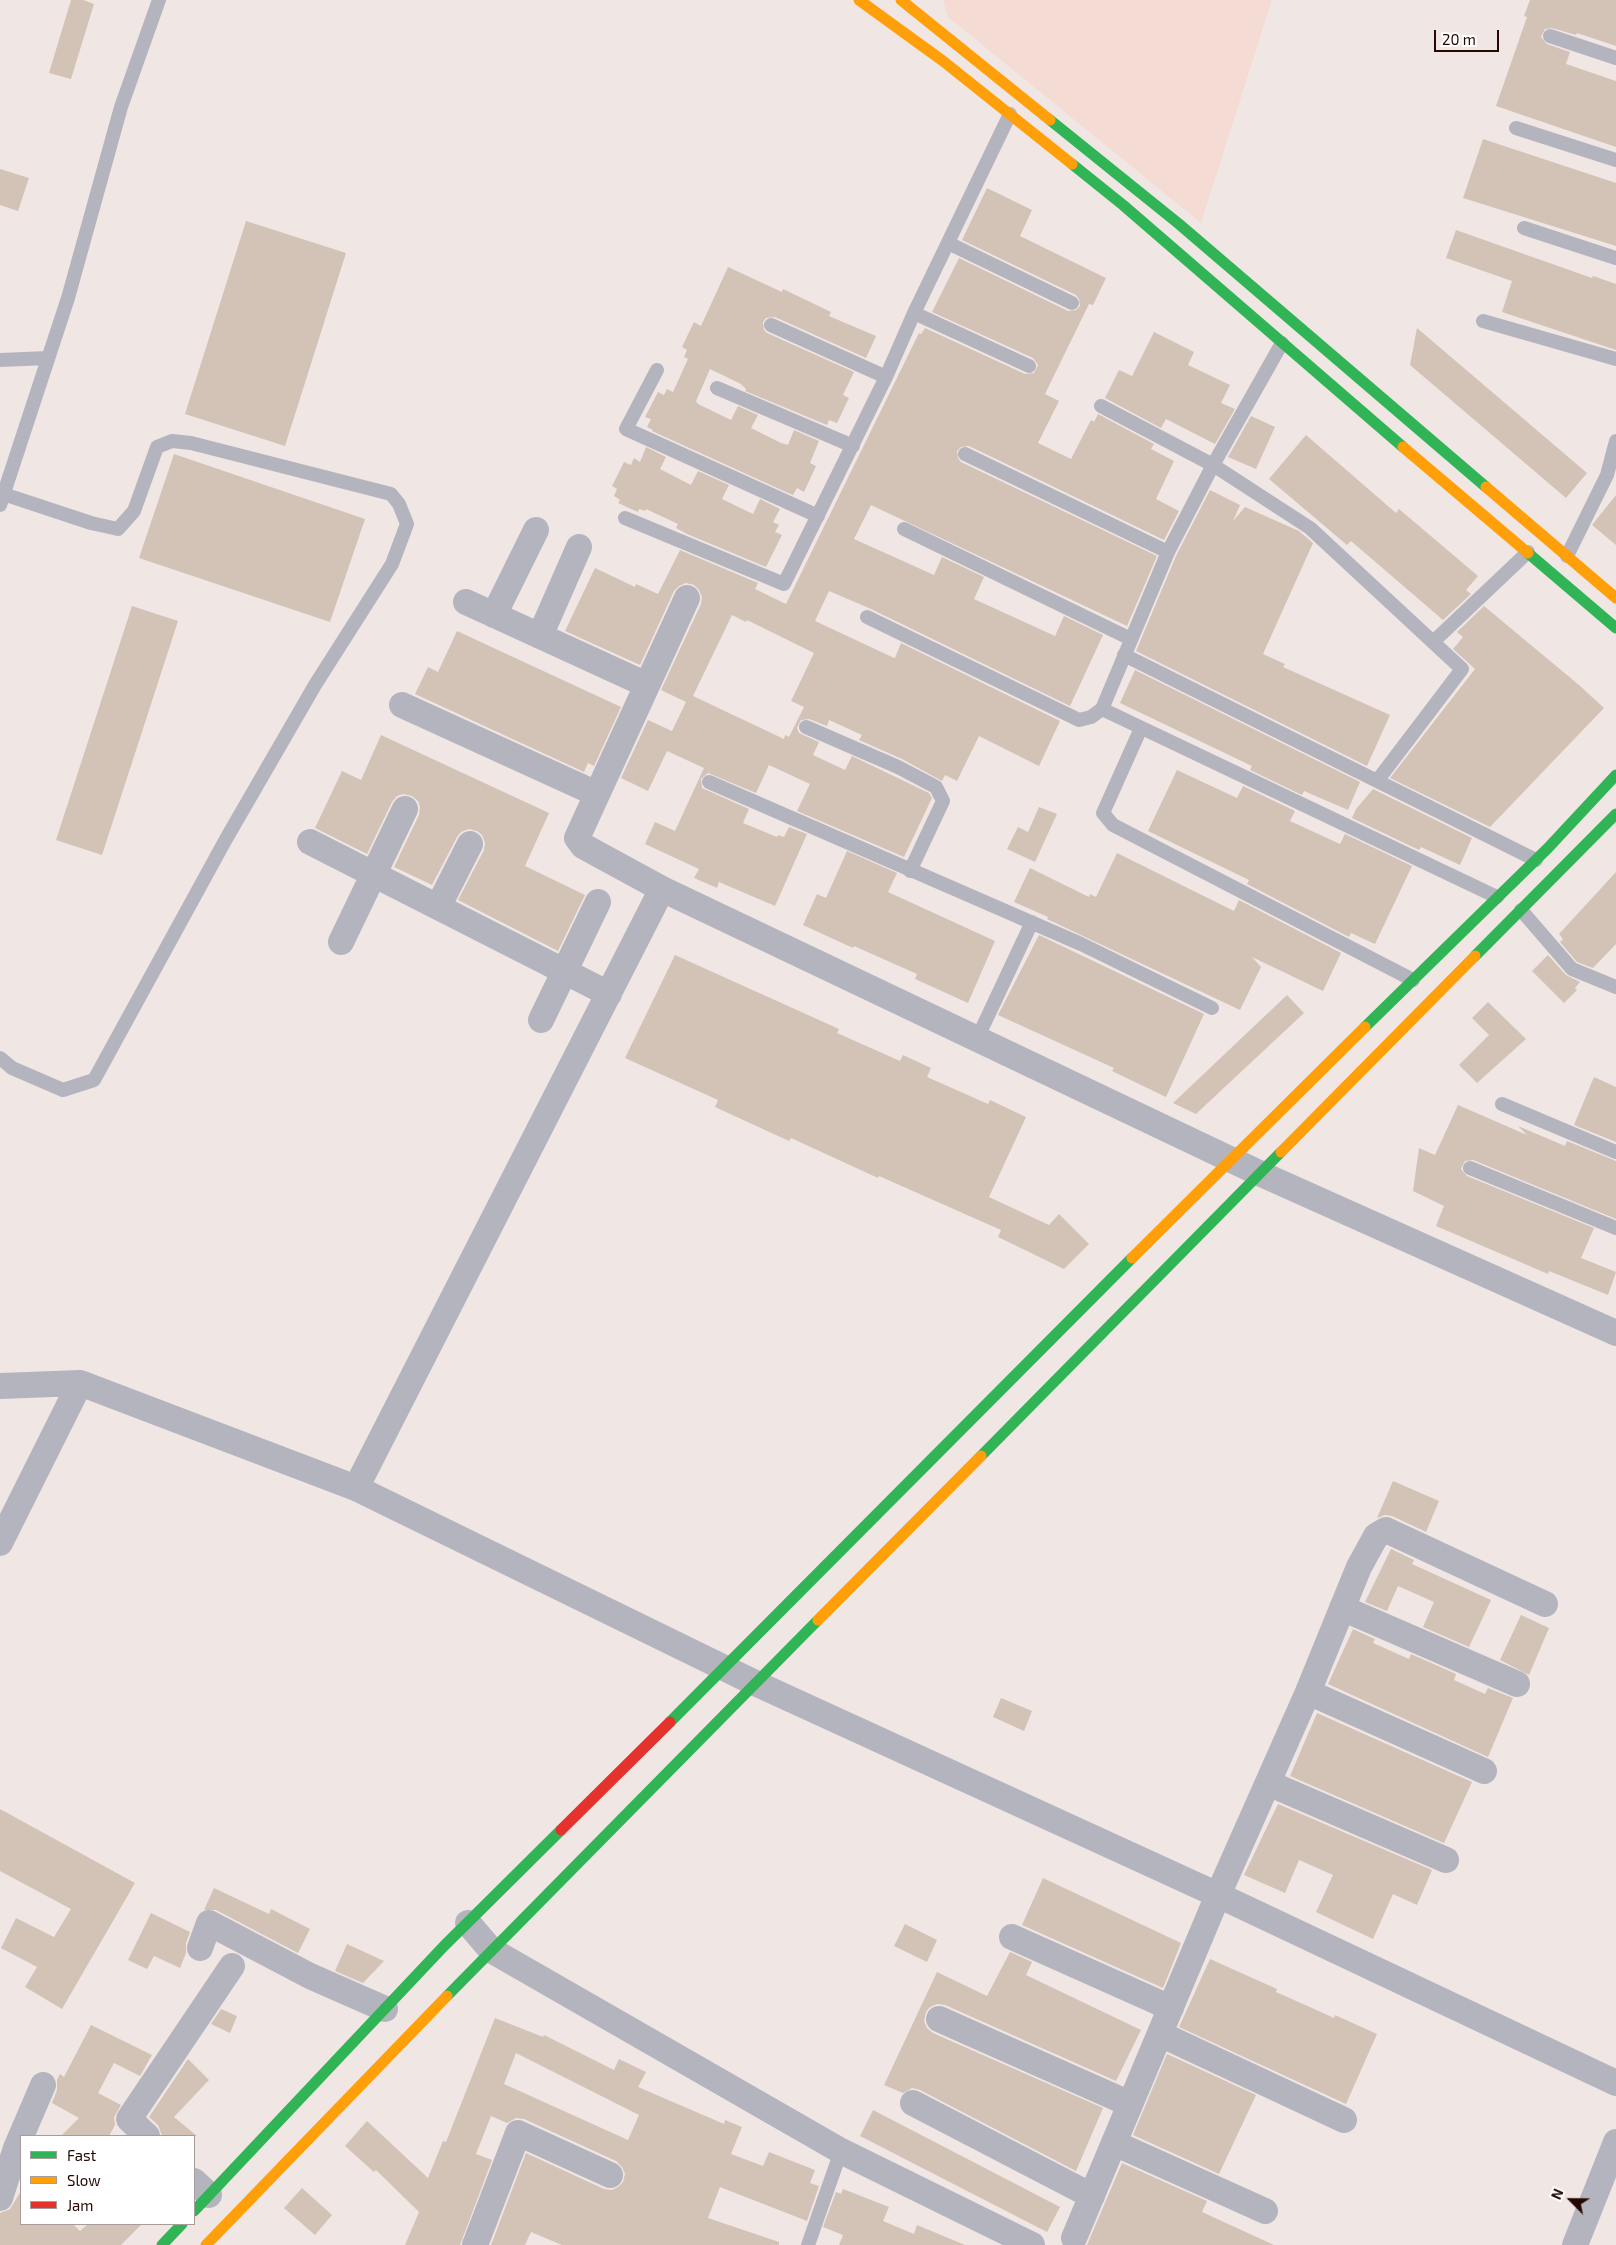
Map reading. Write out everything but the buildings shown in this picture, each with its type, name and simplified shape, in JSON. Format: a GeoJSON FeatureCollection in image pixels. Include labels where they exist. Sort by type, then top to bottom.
{"type":"FeatureCollection","features":[{"type":"Feature","properties":{"kind":"street"},"geometry":{"type":"LineString","coordinates":[[859,0],[943,61],[1123,205],[1616,628]]}},
{"type":"Feature","properties":{"kind":"street"},"geometry":{"type":"LineString","coordinates":[[901,0],[1138,191],[1616,598]]}},
{"type":"Feature","properties":{"kind":"street"},"geometry":{"type":"LineString","coordinates":[[1123,205],[1138,191]]}},
{"type":"Feature","properties":{"kind":"street"},"geometry":{"type":"LineString","coordinates":[[494,614],[536,530]]}},
{"type":"Feature","properties":{"kind":"street"},"geometry":{"type":"LineString","coordinates":[[540,636],[579,547]]}},
{"type":"Feature","properties":{"kind":"street"},"geometry":{"type":"LineString","coordinates":[[687,598],[577,838],[583,846],[662,889],[1259,1173],[1616,1333]]}},
{"type":"Feature","properties":{"kind":"street"},"geometry":{"type":"LineString","coordinates":[[466,602],[647,685]]}},
{"type":"Feature","properties":{"kind":"street"},"geometry":{"type":"LineString","coordinates":[[402,705],[597,794]]}},
{"type":"Feature","properties":{"kind":"street"},"geometry":{"type":"LineString","coordinates":[[199,2196],[468,1923],[725,1668],[1230,1159],[1536,860],[1616,775]]}},
{"type":"Feature","properties":{"kind":"street"},"geometry":{"type":"LineString","coordinates":[[340,942],[405,809]]}},
{"type":"Feature","properties":{"kind":"street"},"geometry":{"type":"LineString","coordinates":[[206,2245],[491,1950],[1616,814]]}},
{"type":"Feature","properties":{"kind":"street"},"geometry":{"type":"LineString","coordinates":[[310,842],[608,994]]}},
{"type":"Feature","properties":{"kind":"street"},"geometry":{"type":"LineString","coordinates":[[438,907],[470,844]]}},
{"type":"Feature","properties":{"kind":"street"},"geometry":{"type":"LineString","coordinates":[[356,1488],[662,889]]}},
{"type":"Feature","properties":{"kind":"street"},"geometry":{"type":"LineString","coordinates":[[541,1020],[598,902]]}},
{"type":"Feature","properties":{"kind":"street"},"geometry":{"type":"LineString","coordinates":[[0,1543],[80,1383]]}},
{"type":"Feature","properties":{"kind":"street"},"geometry":{"type":"LineString","coordinates":[[0,1386],[80,1383],[356,1488],[755,1683],[1616,2082]]}},
{"type":"Feature","properties":{"kind":"street"},"geometry":{"type":"LineString","coordinates":[[1074,2238],[1218,1896],[1308,1692],[1358,1567],[1376,1536],[1386,1530],[1545,1604]]}},
{"type":"Feature","properties":{"kind":"street"},"geometry":{"type":"LineString","coordinates":[[1342,1608],[1517,1684]]}},
{"type":"Feature","properties":{"kind":"street"},"geometry":{"type":"LineString","coordinates":[[1308,1692],[1484,1771]]}},
{"type":"Feature","properties":{"kind":"street"},"geometry":{"type":"LineString","coordinates":[[1268,1782],[1446,1860]]}},
{"type":"Feature","properties":{"kind":"street"},"geometry":{"type":"LineString","coordinates":[[200,1948],[209,1923],[310,1976],[385,2009]]}},
{"type":"Feature","properties":{"kind":"street"},"geometry":{"type":"LineString","coordinates":[[468,1923],[491,1950],[841,2151],[1018,2242]]}},
{"type":"Feature","properties":{"kind":"street"},"geometry":{"type":"LineString","coordinates":[[1012,1937],[1171,2008]]}},
{"type":"Feature","properties":{"kind":"street"},"geometry":{"type":"LineString","coordinates":[[129,2131],[232,1966]]}},
{"type":"Feature","properties":{"kind":"street"},"geometry":{"type":"LineString","coordinates":[[939,2019],[1130,2104]]}},
{"type":"Feature","properties":{"kind":"street"},"geometry":{"type":"LineString","coordinates":[[1160,2034],[1344,2120]]}},
{"type":"Feature","properties":{"kind":"street"},"geometry":{"type":"LineString","coordinates":[[22,2135],[43,2085]]}},
{"type":"Feature","properties":{"kind":"street"},"geometry":{"type":"LineString","coordinates":[[913,2103],[1092,2196]]}},
{"type":"Feature","properties":{"kind":"street"},"geometry":{"type":"LineString","coordinates":[[474,2245],[518,2134],[610,2175]]}},
{"type":"Feature","properties":{"kind":"street"},"geometry":{"type":"LineString","coordinates":[[0,2198],[20,2139]]}},
{"type":"Feature","properties":{"kind":"street"},"geometry":{"type":"LineString","coordinates":[[1575,2245],[1616,2142]]}},
{"type":"Feature","properties":{"kind":"street"},"geometry":{"type":"LineString","coordinates":[[1114,2143],[1265,2211]]}},
{"type":"Feature","properties":{"kind":"street"},"geometry":{"type":"LineString","coordinates":[[162,2245],[181,2225]]}},
{"type":"Feature","properties":{"kind":"lane"},"geometry":{"type":"LineString","coordinates":[[0,1058],[12,1068],[63,1090],[94,1080],[231,830],[315,685],[392,564],[407,524],[399,504],[391,494],[191,443],[172,441],[157,447],[134,511],[118,529],[1,497],[68,298],[121,107],[158,0]]}},
{"type":"Feature","properties":{"kind":"lane"},"geometry":{"type":"LineString","coordinates":[[1550,36],[1616,58]]}},
{"type":"Feature","properties":{"kind":"lane"},"geometry":{"type":"LineString","coordinates":[[625,518],[784,584],[886,377],[914,313],[1010,114]]}},
{"type":"Feature","properties":{"kind":"lane"},"geometry":{"type":"LineString","coordinates":[[1516,128],[1616,160]]}},
{"type":"Feature","properties":{"kind":"lane"},"geometry":{"type":"LineString","coordinates":[[1524,228],[1616,258]]}},
{"type":"Feature","properties":{"kind":"lane"},"geometry":{"type":"LineString","coordinates":[[948,243],[1072,303]]}},
{"type":"Feature","properties":{"kind":"lane"},"geometry":{"type":"LineString","coordinates":[[914,313],[1029,366]]}},
{"type":"Feature","properties":{"kind":"lane"},"geometry":{"type":"LineString","coordinates":[[1483,321],[1616,359]]}},
{"type":"Feature","properties":{"kind":"lane"},"geometry":{"type":"LineString","coordinates":[[771,324],[886,377]]}},
{"type":"Feature","properties":{"kind":"lane"},"geometry":{"type":"LineString","coordinates":[[867,617],[1079,720],[1091,717],[1102,709],[1168,552],[1213,465],[1282,343]]}},
{"type":"Feature","properties":{"kind":"lane"},"geometry":{"type":"LineString","coordinates":[[0,360],[48,358]]}},
{"type":"Feature","properties":{"kind":"lane"},"geometry":{"type":"LineString","coordinates":[[656,370],[626,429],[818,516]]}},
{"type":"Feature","properties":{"kind":"lane"},"geometry":{"type":"LineString","coordinates":[[716,388],[852,446]]}},
{"type":"Feature","properties":{"kind":"lane"},"geometry":{"type":"LineString","coordinates":[[1101,406],[1213,465],[1310,528],[1462,669],[1377,781]]}},
{"type":"Feature","properties":{"kind":"lane"},"geometry":{"type":"LineString","coordinates":[[1567,556],[1607,475],[1616,441]]}},
{"type":"Feature","properties":{"kind":"lane"},"geometry":{"type":"LineString","coordinates":[[965,454],[1168,552]]}},
{"type":"Feature","properties":{"kind":"lane"},"geometry":{"type":"LineString","coordinates":[[904,529],[1131,639]]}},
{"type":"Feature","properties":{"kind":"lane"},"geometry":{"type":"LineString","coordinates":[[1433,642],[1528,552]]}},
{"type":"Feature","properties":{"kind":"lane"},"geometry":{"type":"LineString","coordinates":[[1124,655],[1536,860]]}},
{"type":"Feature","properties":{"kind":"lane"},"geometry":{"type":"LineString","coordinates":[[1102,709],[1497,897]]}},
{"type":"Feature","properties":{"kind":"lane"},"geometry":{"type":"LineString","coordinates":[[806,727],[898,767],[936,787],[943,801],[910,871]]}},
{"type":"Feature","properties":{"kind":"lane"},"geometry":{"type":"LineString","coordinates":[[1141,728],[1103,813],[1113,825],[1413,980]]}},
{"type":"Feature","properties":{"kind":"lane"},"geometry":{"type":"LineString","coordinates":[[709,782],[910,871],[1032,922],[1212,1008]]}},
{"type":"Feature","properties":{"kind":"lane"},"geometry":{"type":"LineString","coordinates":[[1521,910],[1572,969],[1616,987]]}},
{"type":"Feature","properties":{"kind":"lane"},"geometry":{"type":"LineString","coordinates":[[977,1038],[1032,922]]}},
{"type":"Feature","properties":{"kind":"lane"},"geometry":{"type":"LineString","coordinates":[[1502,1104],[1616,1152]]}},
{"type":"Feature","properties":{"kind":"lane"},"geometry":{"type":"LineString","coordinates":[[1470,1168],[1616,1228]]}},
{"type":"Feature","properties":{"kind":"lane"},"geometry":{"type":"LineString","coordinates":[[808,2245],[841,2151]]}},
{"type":"Feature","properties":{"kind":"shaded area"},"geometry":{"type":"Polygon","coordinates":[[[943,0],[1272,0],[1201,223],[948,17],[943,0]]]}},
{"type":"Feature","properties":{"kind":"traffic: fast"},"geometry":{"type":"LineString","coordinates":[[1050,120],[1179,224],[1486,487]]}},
{"type":"Feature","properties":{"kind":"traffic: fast"},"geometry":{"type":"LineString","coordinates":[[1072,164],[1123,205],[1403,447]]}},
{"type":"Feature","properties":{"kind":"traffic: fast"},"geometry":{"type":"LineString","coordinates":[[1528,553],[1616,628]]}},
{"type":"Feature","properties":{"kind":"traffic: fast"},"geometry":{"type":"LineString","coordinates":[[1365,1027],[1548,848],[1616,775]]}},
{"type":"Feature","properties":{"kind":"traffic: fast"},"geometry":{"type":"LineString","coordinates":[[1475,956],[1616,814]]}},
{"type":"Feature","properties":{"kind":"traffic: fast"},"geometry":{"type":"LineString","coordinates":[[981,1456],[1281,1152]]}},
{"type":"Feature","properties":{"kind":"traffic: fast"},"geometry":{"type":"LineString","coordinates":[[670,1722],[1132,1258]]}},
{"type":"Feature","properties":{"kind":"traffic: fast"},"geometry":{"type":"LineString","coordinates":[[447,1996],[818,1620]]}},
{"type":"Feature","properties":{"kind":"traffic: fast"},"geometry":{"type":"LineString","coordinates":[[195,2210],[444,1946],[561,1830]]}},
{"type":"Feature","properties":{"kind":"traffic: fast"},"geometry":{"type":"LineString","coordinates":[[162,2245],[181,2225]]}},
{"type":"Feature","properties":{"kind":"traffic: slow"},"geometry":{"type":"LineString","coordinates":[[859,0],[943,61],[1072,164]]}},
{"type":"Feature","properties":{"kind":"traffic: slow"},"geometry":{"type":"LineString","coordinates":[[901,0],[1050,120]]}},
{"type":"Feature","properties":{"kind":"traffic: slow"},"geometry":{"type":"LineString","coordinates":[[1403,447],[1528,553]]}},
{"type":"Feature","properties":{"kind":"traffic: slow"},"geometry":{"type":"LineString","coordinates":[[1486,487],[1616,598]]}},
{"type":"Feature","properties":{"kind":"traffic: slow"},"geometry":{"type":"LineString","coordinates":[[1281,1152],[1475,956]]}},
{"type":"Feature","properties":{"kind":"traffic: slow"},"geometry":{"type":"LineString","coordinates":[[1132,1258],[1365,1027]]}},
{"type":"Feature","properties":{"kind":"traffic: slow"},"geometry":{"type":"LineString","coordinates":[[818,1620],[981,1456]]}},
{"type":"Feature","properties":{"kind":"traffic: slow"},"geometry":{"type":"LineString","coordinates":[[206,2245],[447,1996]]}},
{"type":"Feature","properties":{"kind":"traffic: jam"},"geometry":{"type":"LineString","coordinates":[[561,1830],[670,1722]]}}]}
